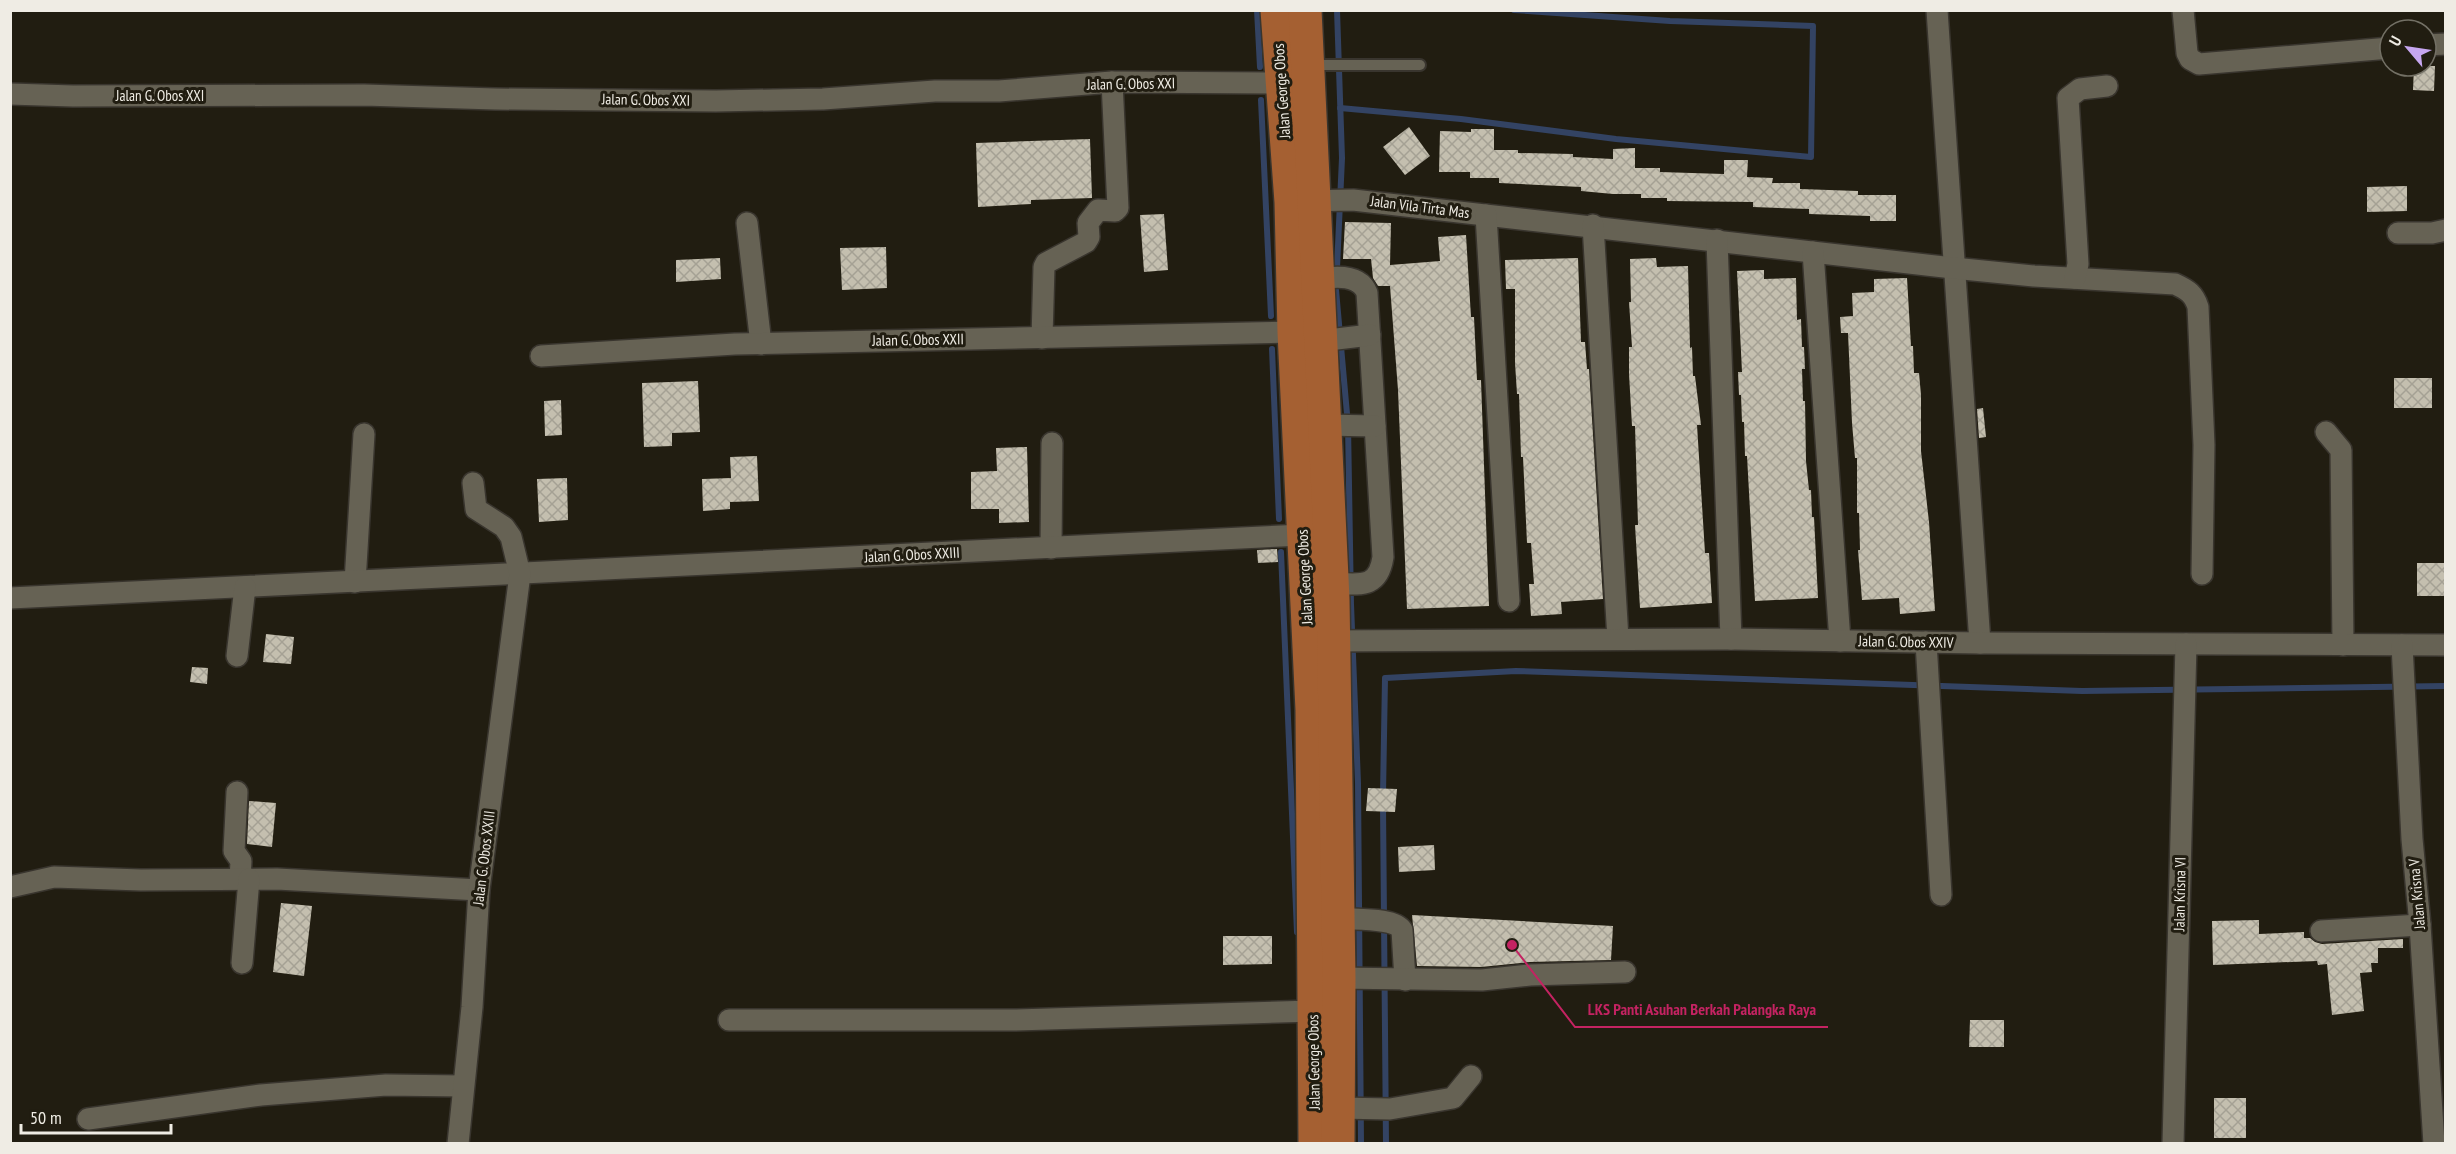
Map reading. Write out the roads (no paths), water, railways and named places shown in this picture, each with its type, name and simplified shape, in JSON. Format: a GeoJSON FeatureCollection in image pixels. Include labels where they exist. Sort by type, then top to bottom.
{"type":"FeatureCollection","features":[{"type":"Feature","properties":{"kind":"main road","name":"Jalan George Obos"},"geometry":{"type":"LineString","coordinates":[[1277,10],[1281,83],[1332,278],[1340,426],[1344,583],[1312,710],[1315,1143]]}},
{"type":"Feature","properties":{"kind":"main road","name":"Jalan George Obos"},"geometry":{"type":"LineString","coordinates":[[1305,10],[1321,65],[1312,200],[1334,337],[1299,414],[1303,535],[1328,640],[1354,920],[1353,1108],[1338,1143]]}},
{"type":"Feature","properties":{"kind":"street"},"geometry":{"type":"LineString","coordinates":[[1936,10],[1980,644]]}},
{"type":"Feature","properties":{"kind":"street"},"geometry":{"type":"LineString","coordinates":[[2183,10],[2187,53],[2190,59],[2199,64],[2378,49]]}},
{"type":"Feature","properties":{"kind":"street","name":"Jalan G. Obos XXI"},"geometry":{"type":"LineString","coordinates":[[10,94],[73,96],[364,95],[716,101],[823,99],[935,91],[999,91],[1112,82],[1281,83]]}},
{"type":"Feature","properties":{"kind":"street"},"geometry":{"type":"LineString","coordinates":[[1042,338],[1046,263],[1086,242],[1089,237],[1088,223],[1098,210],[1115,211],[1118,208],[1113,145],[1112,82]]}},
{"type":"Feature","properties":{"kind":"street"},"geometry":{"type":"LineString","coordinates":[[2075,278],[2078,264],[2068,98],[2080,89],[2106,86]]}},
{"type":"Feature","properties":{"kind":"street","name":"Jalan Vila Tirta Mas"},"geometry":{"type":"LineString","coordinates":[[1312,200],[1353,200],[1593,225],[1953,268],[2175,284],[2195,297],[2198,307],[2204,445],[2202,574]]}},
{"type":"Feature","properties":{"kind":"street"},"geometry":{"type":"LineString","coordinates":[[1486,215],[1509,601]]}},
{"type":"Feature","properties":{"kind":"street"},"geometry":{"type":"LineString","coordinates":[[747,223],[760,344]]}},
{"type":"Feature","properties":{"kind":"street"},"geometry":{"type":"LineString","coordinates":[[1593,225],[1618,639]]}},
{"type":"Feature","properties":{"kind":"street"},"geometry":{"type":"LineString","coordinates":[[2398,233],[2432,233],[2445,230]]}},
{"type":"Feature","properties":{"kind":"street"},"geometry":{"type":"LineString","coordinates":[[1717,240],[1731,639]]}},
{"type":"Feature","properties":{"kind":"street"},"geometry":{"type":"LineString","coordinates":[[1813,252],[1840,641]]}},
{"type":"Feature","properties":{"kind":"street"},"geometry":{"type":"LineString","coordinates":[[1332,278],[1357,280],[1365,287],[1334,337],[1375,426],[1383,557],[1381,571],[1377,578],[1344,583]]}},
{"type":"Feature","properties":{"kind":"street","name":"Jalan G. Obos XXII"},"geometry":{"type":"LineString","coordinates":[[542,356],[760,344],[1042,338],[1334,337]]}},
{"type":"Feature","properties":{"kind":"street"},"geometry":{"type":"LineString","coordinates":[[1340,426],[1375,426]]}},
{"type":"Feature","properties":{"kind":"street"},"geometry":{"type":"LineString","coordinates":[[2326,432],[2341,450],[2343,645]]}},
{"type":"Feature","properties":{"kind":"street"},"geometry":{"type":"LineString","coordinates":[[355,582],[364,434]]}},
{"type":"Feature","properties":{"kind":"street"},"geometry":{"type":"LineString","coordinates":[[1051,548],[1052,443]]}},
{"type":"Feature","properties":{"kind":"street"},"geometry":{"type":"LineString","coordinates":[[473,483],[476,509],[504,527],[511,537],[520,574]]}},
{"type":"Feature","properties":{"kind":"street","name":"Jalan G. Obos XXIII"},"geometry":{"type":"LineString","coordinates":[[10,598],[1303,535]]}},
{"type":"Feature","properties":{"kind":"street","name":"Jalan G. Obos XXIII"},"geometry":{"type":"LineString","coordinates":[[458,1143],[472,1006],[479,890],[520,574]]}},
{"type":"Feature","properties":{"kind":"street"},"geometry":{"type":"LineString","coordinates":[[237,656],[245,587]]}},
{"type":"Feature","properties":{"kind":"street","name":"Jalan G. Obos XXIV"},"geometry":{"type":"LineString","coordinates":[[1328,640],[1731,639],[1980,644],[2445,645]]}},
{"type":"Feature","properties":{"kind":"street"},"geometry":{"type":"LineString","coordinates":[[1926,642],[1941,895]]}},
{"type":"Feature","properties":{"kind":"street","name":"Jalan Krisna VI"},"geometry":{"type":"LineString","coordinates":[[2174,1143],[2186,644]]}},
{"type":"Feature","properties":{"kind":"street","name":"Jalan Krisna V"},"geometry":{"type":"LineString","coordinates":[[2402,645],[2412,838],[2434,1143]]}},
{"type":"Feature","properties":{"kind":"street"},"geometry":{"type":"LineString","coordinates":[[237,792],[234,851],[241,861],[244,879],[242,963]]}},
{"type":"Feature","properties":{"kind":"street"},"geometry":{"type":"LineString","coordinates":[[10,887],[54,878],[277,879],[479,890]]}},
{"type":"Feature","properties":{"kind":"street"},"geometry":{"type":"LineString","coordinates":[[1354,920],[1389,921],[1399,925],[1402,930],[1405,980]]}},
{"type":"Feature","properties":{"kind":"street"},"geometry":{"type":"LineString","coordinates":[[2321,931],[2420,925]]}},
{"type":"Feature","properties":{"kind":"street"},"geometry":{"type":"LineString","coordinates":[[1354,978],[1482,980],[1530,975],[1624,972]]}},
{"type":"Feature","properties":{"kind":"street"},"geometry":{"type":"LineString","coordinates":[[729,1020],[1014,1020],[1313,1011]]}},
{"type":"Feature","properties":{"kind":"street"},"geometry":{"type":"LineString","coordinates":[[1353,1108],[1390,1109],[1454,1098],[1471,1076]]}},
{"type":"Feature","properties":{"kind":"street"},"geometry":{"type":"LineString","coordinates":[[88,1119],[261,1095],[386,1085],[463,1086]]}},
{"type":"Feature","properties":{"kind":"lane"},"geometry":{"type":"LineString","coordinates":[[1321,65],[1420,65]]}},
{"type":"Feature","properties":{"kind":"waterway"},"geometry":{"type":"LineString","coordinates":[[1257,10],[1260,67]]}},
{"type":"Feature","properties":{"kind":"waterway"},"geometry":{"type":"LineString","coordinates":[[1337,10],[1342,158],[1336,290],[1348,425],[1351,604],[1358,783],[1361,1144]]}},
{"type":"Feature","properties":{"kind":"waterway"},"geometry":{"type":"LineString","coordinates":[[1340,108],[1461,119],[1616,139],[1811,157],[1813,26],[1670,21],[1514,10]]}},
{"type":"Feature","properties":{"kind":"waterway"},"geometry":{"type":"LineString","coordinates":[[1261,100],[1271,316]]}},
{"type":"Feature","properties":{"kind":"waterway"},"geometry":{"type":"LineString","coordinates":[[1272,349],[1279,519]]}},
{"type":"Feature","properties":{"kind":"waterway"},"geometry":{"type":"LineString","coordinates":[[1281,552],[1297,932]]}},
{"type":"Feature","properties":{"kind":"waterway"},"geometry":{"type":"LineString","coordinates":[[1383,795],[1385,678],[1516,671],[2082,691],[2446,686]]}},
{"type":"Feature","properties":{"kind":"waterway"},"geometry":{"type":"LineString","coordinates":[[1383,805],[1386,1144]]}},
{"type":"Feature","properties":{"kind":"place","name":"LKS Panti Asuhan Berkah Palangka Raya"},"geometry":{"type":"Point","coordinates":[1512,945]}}]}
